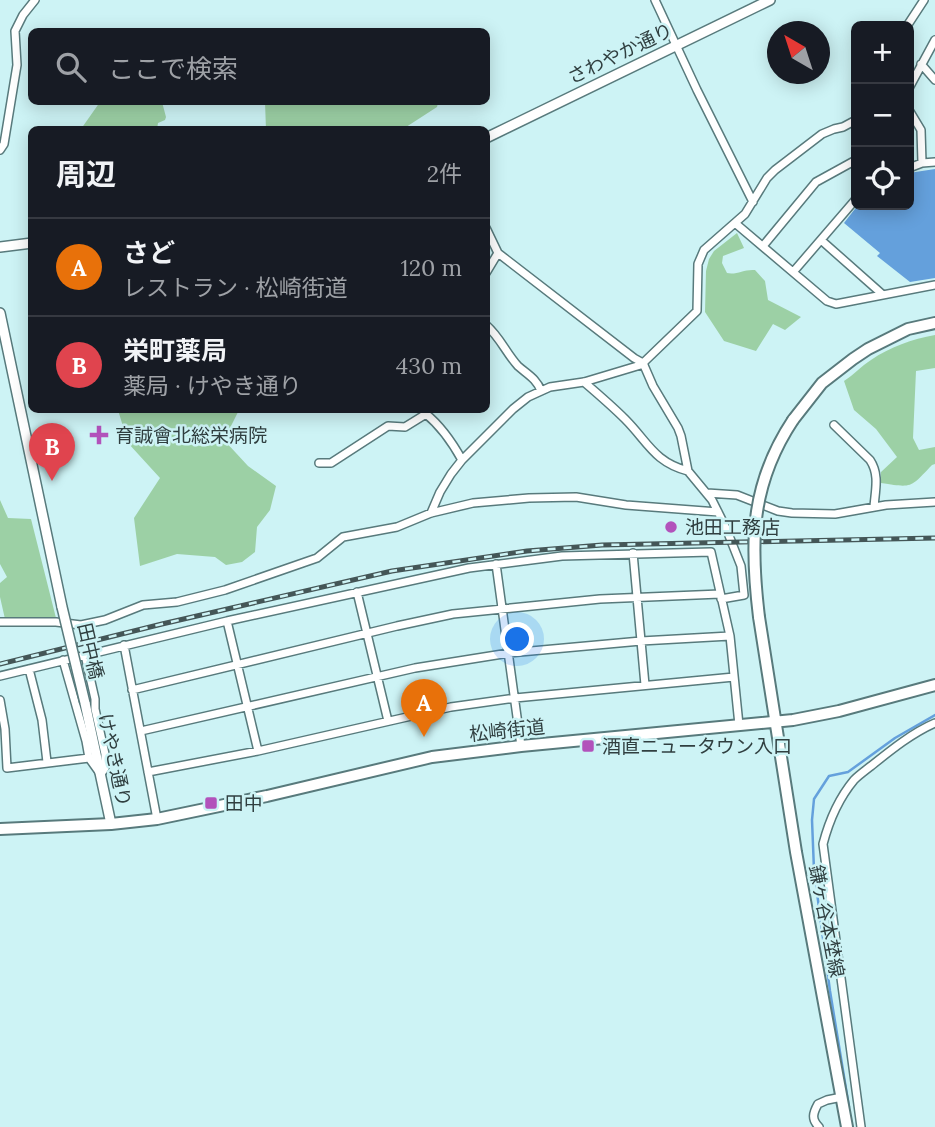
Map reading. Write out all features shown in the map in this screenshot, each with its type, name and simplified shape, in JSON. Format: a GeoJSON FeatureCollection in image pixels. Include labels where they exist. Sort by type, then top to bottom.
{"type":"FeatureCollection","features":[{"type":"Feature","properties":{"kind":"main road","name":"鎌ヶ谷本埜線"},"geometry":{"type":"LineString","coordinates":[[847,1127],[774,722],[754,574],[755,516],[769,465],[783,436],[822,383],[878,343],[908,329],[935,323]]}},
{"type":"Feature","properties":{"kind":"main road","name":"松崎街道"},"geometry":{"type":"LineString","coordinates":[[0,829],[157,819],[432,757],[793,720],[839,711],[935,685]]}},
{"type":"Feature","properties":{"kind":"street"},"geometry":{"type":"LineString","coordinates":[[0,150],[4,144],[17,65],[15,31],[23,15],[36,0]]}},
{"type":"Feature","properties":{"kind":"street"},"geometry":{"type":"LineString","coordinates":[[655,0],[753,202]]}},
{"type":"Feature","properties":{"kind":"street","name":"さわやか通り"},"geometry":{"type":"LineString","coordinates":[[490,136],[770,0]]}},
{"type":"Feature","properties":{"kind":"street"},"geometry":{"type":"LineString","coordinates":[[910,21],[924,0]]}},
{"type":"Feature","properties":{"kind":"street"},"geometry":{"type":"LineString","coordinates":[[911,84],[935,40]]}},
{"type":"Feature","properties":{"kind":"street"},"geometry":{"type":"LineString","coordinates":[[922,64],[935,80]]}},
{"type":"Feature","properties":{"kind":"street"},"geometry":{"type":"LineString","coordinates":[[914,120],[920,131],[922,163]]}},
{"type":"Feature","properties":{"kind":"street"},"geometry":{"type":"LineString","coordinates":[[431,513],[444,484],[462,460],[528,397],[550,387],[584,382],[644,364],[697,311],[698,264],[711,242],[745,215],[767,178],[775,170],[822,134],[851,123]]}},
{"type":"Feature","properties":{"kind":"street"},"geometry":{"type":"LineString","coordinates":[[914,166],[935,162]]}},
{"type":"Feature","properties":{"kind":"street"},"geometry":{"type":"LineString","coordinates":[[763,246],[816,182],[851,163]]}},
{"type":"Feature","properties":{"kind":"street"},"geometry":{"type":"LineString","coordinates":[[794,271],[851,205]]}},
{"type":"Feature","properties":{"kind":"street"},"geometry":{"type":"LineString","coordinates":[[735,223],[827,300],[836,304],[935,285]]}},
{"type":"Feature","properties":{"kind":"street"},"geometry":{"type":"LineString","coordinates":[[132,690],[453,614],[600,599],[744,595],[741,566],[718,512],[688,471],[681,436],[644,364],[498,253],[490,236]]}},
{"type":"Feature","properties":{"kind":"street"},"geometry":{"type":"LineString","coordinates":[[821,240],[882,294]]}},
{"type":"Feature","properties":{"kind":"street"},"geometry":{"type":"LineString","coordinates":[[0,247],[28,244]]}},
{"type":"Feature","properties":{"kind":"street"},"geometry":{"type":"LineString","coordinates":[[490,266],[498,253]]}},
{"type":"Feature","properties":{"kind":"street","name":"田中橋"},"geometry":{"type":"LineString","coordinates":[[0,313],[85,703]]}},
{"type":"Feature","properties":{"kind":"street"},"geometry":{"type":"LineString","coordinates":[[490,329],[501,340],[511,358],[538,383],[541,391]]}},
{"type":"Feature","properties":{"kind":"street"},"geometry":{"type":"LineString","coordinates":[[584,382],[627,421],[656,455],[667,463],[688,471]]}},
{"type":"Feature","properties":{"kind":"street"},"geometry":{"type":"LineString","coordinates":[[319,463],[331,463],[388,425],[405,428],[426,414],[448,436],[462,460]]}},
{"type":"Feature","properties":{"kind":"street"},"geometry":{"type":"LineString","coordinates":[[834,425],[874,467],[877,478],[874,507]]}},
{"type":"Feature","properties":{"kind":"street"},"geometry":{"type":"LineString","coordinates":[[707,494],[737,495],[778,511],[792,513],[835,514],[874,507],[935,502]]}},
{"type":"Feature","properties":{"kind":"street"},"geometry":{"type":"LineString","coordinates":[[0,622],[81,625],[105,620],[143,605],[177,602],[225,590],[317,558],[343,537],[397,527],[431,513],[473,503],[576,497],[626,505],[718,512]]}},
{"type":"Feature","properties":{"kind":"street"},"geometry":{"type":"LineString","coordinates":[[0,676],[85,654],[442,573],[562,556],[710,552],[730,636],[739,725]]}},
{"type":"Feature","properties":{"kind":"street"},"geometry":{"type":"LineString","coordinates":[[633,553],[645,685]]}},
{"type":"Feature","properties":{"kind":"street"},"geometry":{"type":"LineString","coordinates":[[496,564],[521,746]]}},
{"type":"Feature","properties":{"kind":"street"},"geometry":{"type":"LineString","coordinates":[[357,592],[388,721]]}},
{"type":"Feature","properties":{"kind":"street"},"geometry":{"type":"LineString","coordinates":[[227,621],[258,751]]}},
{"type":"Feature","properties":{"kind":"street"},"geometry":{"type":"LineString","coordinates":[[141,731],[415,668],[509,653],[730,636]]}},
{"type":"Feature","properties":{"kind":"street"},"geometry":{"type":"LineString","coordinates":[[124,645],[157,819]]}},
{"type":"Feature","properties":{"kind":"street"},"geometry":{"type":"LineString","coordinates":[[63,660],[89,758],[101,774],[105,754],[85,654]]}},
{"type":"Feature","properties":{"kind":"street"},"geometry":{"type":"LineString","coordinates":[[29,669],[42,720],[47,762]]}},
{"type":"Feature","properties":{"kind":"street"},"geometry":{"type":"LineString","coordinates":[[148,772],[258,751],[451,707],[515,698],[734,677]]}},
{"type":"Feature","properties":{"kind":"street"},"geometry":{"type":"LineString","coordinates":[[0,700],[5,729],[6,768],[89,758]]}},
{"type":"Feature","properties":{"kind":"street","name":"けやき通り"},"geometry":{"type":"LineString","coordinates":[[85,703],[111,824]]}},
{"type":"Feature","properties":{"kind":"street"},"geometry":{"type":"LineString","coordinates":[[861,1127],[823,844],[833,814],[855,779],[890,750],[935,723]]}},
{"type":"Feature","properties":{"kind":"street"},"geometry":{"type":"LineString","coordinates":[[819,1127],[814,1122],[813,1115],[818,1104],[842,1097]]}},
{"type":"Feature","properties":{"kind":"green space"},"geometry":{"type":"Polygon","coordinates":[[[98,105],[163,105],[166,117],[158,126],[83,126],[98,105]]]}},
{"type":"Feature","properties":{"kind":"green space"},"geometry":{"type":"Polygon","coordinates":[[[265,105],[438,105],[408,126],[266,126],[265,105]]]}},
{"type":"Feature","properties":{"kind":"green space"},"geometry":{"type":"Polygon","coordinates":[[[737,233],[744,248],[723,256],[722,263],[727,273],[755,270],[765,281],[768,300],[801,317],[785,330],[773,324],[756,351],[724,341],[705,312],[709,259],[714,251],[737,233]]]}},
{"type":"Feature","properties":{"kind":"green space"},"geometry":{"type":"Polygon","coordinates":[[[935,335],[935,368],[916,371],[913,438],[919,450],[935,447],[935,464],[915,482],[905,486],[881,483],[881,472],[897,457],[876,429],[854,410],[844,381],[886,351],[935,335]]]}},
{"type":"Feature","properties":{"kind":"green space"},"geometry":{"type":"Polygon","coordinates":[[[119,413],[238,413],[224,440],[248,466],[276,486],[270,510],[257,527],[255,552],[242,562],[226,565],[215,557],[177,554],[140,566],[134,518],[160,478],[128,443],[119,413]]]}},
{"type":"Feature","properties":{"kind":"green space"},"geometry":{"type":"Polygon","coordinates":[[[0,500],[8,518],[31,519],[56,618],[5,619],[0,597],[0,583],[7,577],[0,564],[0,500]]]}},
{"type":"Feature","properties":{"kind":"water"},"geometry":{"type":"Polygon","coordinates":[[[935,169],[935,278],[910,282],[877,256],[880,253],[844,223],[854,210],[914,210],[914,172],[935,169]]]}},
{"type":"Feature","properties":{"kind":"waterway"},"geometry":{"type":"LineString","coordinates":[[849,1107],[814,870],[814,799],[829,776],[848,772],[895,738],[935,715]]}},
{"type":"Feature","properties":{"kind":"railway"},"geometry":{"type":"LineString","coordinates":[[0,664],[392,571],[527,551],[602,545],[935,538]]}},
{"type":"Feature","properties":{"kind":"place","name":"育誠會北総栄病院"},"geometry":{"type":"Point","coordinates":[99,435]}},
{"type":"Feature","properties":{"kind":"place","name":"栄町薬局"},"geometry":{"type":"Point","coordinates":[52,481]}},
{"type":"Feature","properties":{"kind":"place","name":"池田工務店"},"geometry":{"type":"Point","coordinates":[671,527]}},
{"type":"Feature","properties":{"kind":"place","name":"さど"},"geometry":{"type":"Point","coordinates":[424,737]}},
{"type":"Feature","properties":{"kind":"place","name":"酒直ニュータウン入口"},"geometry":{"type":"Point","coordinates":[588,746]}},
{"type":"Feature","properties":{"kind":"place","name":"田中"},"geometry":{"type":"Point","coordinates":[211,803]}}]}
